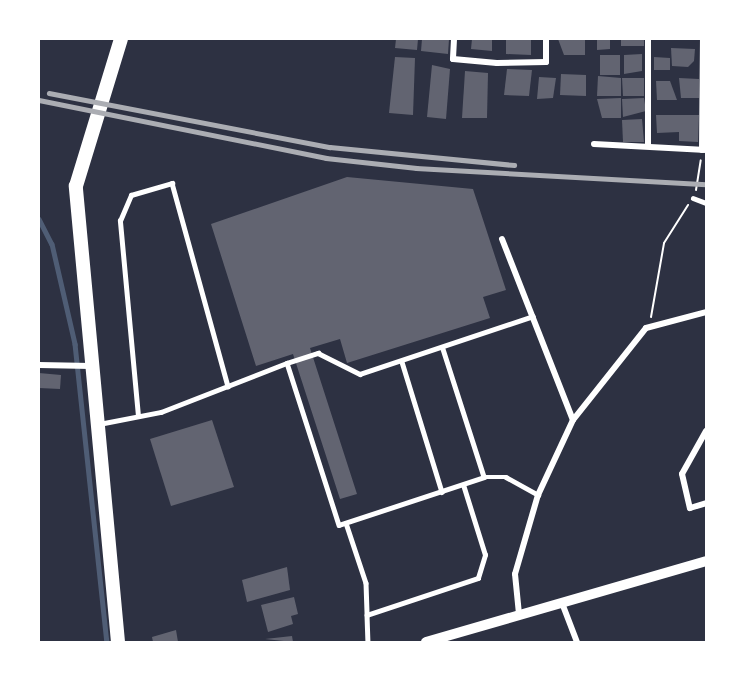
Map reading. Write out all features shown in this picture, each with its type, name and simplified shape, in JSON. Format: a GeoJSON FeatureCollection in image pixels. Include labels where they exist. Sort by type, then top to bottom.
{"type":"FeatureCollection","features":[{"type":"Feature","properties":{"kind":"main road"},"geometry":{"type":"LineString","coordinates":[[118,642],[98,424],[90,366],[76,186],[120,39]]}},
{"type":"Feature","properties":{"kind":"street"},"geometry":{"type":"LineString","coordinates":[[454,39],[453,59],[497,63],[546,62],[546,39]]}},
{"type":"Feature","properties":{"kind":"street"},"geometry":{"type":"LineString","coordinates":[[648,39],[648,146]]}},
{"type":"Feature","properties":{"kind":"street"},"geometry":{"type":"LineString","coordinates":[[594,144],[704,150],[702,39]]}},
{"type":"Feature","properties":{"kind":"street"},"geometry":{"type":"LineString","coordinates":[[502,239],[573,420]]}},
{"type":"Feature","properties":{"kind":"street"},"geometry":{"type":"LineString","coordinates":[[519,614],[515,574],[538,495],[573,420],[646,328],[706,312]]}},
{"type":"Feature","properties":{"kind":"street"},"geometry":{"type":"LineString","coordinates":[[39,364],[90,366]]}},
{"type":"Feature","properties":{"kind":"street"},"geometry":{"type":"LineString","coordinates":[[706,431],[682,474],[690,508],[706,503]]}},
{"type":"Feature","properties":{"kind":"street"},"geometry":{"type":"LineString","coordinates":[[426,642],[561,602],[705,564]]}},
{"type":"Feature","properties":{"kind":"street"},"geometry":{"type":"LineString","coordinates":[[561,602],[578,642]]}},
{"type":"Feature","properties":{"kind":"lane"},"geometry":{"type":"LineString","coordinates":[[138,416],[120,221],[131,195],[172,183],[228,386]]}},
{"type":"Feature","properties":{"kind":"lane"},"geometry":{"type":"LineString","coordinates":[[693,198],[706,202]]}},
{"type":"Feature","properties":{"kind":"lane"},"geometry":{"type":"LineString","coordinates":[[98,424],[138,416],[318,353],[360,374],[443,349],[533,316]]}},
{"type":"Feature","properties":{"kind":"lane"},"geometry":{"type":"LineString","coordinates":[[443,349],[484,477]]}},
{"type":"Feature","properties":{"kind":"lane"},"geometry":{"type":"LineString","coordinates":[[402,362],[442,492]]}},
{"type":"Feature","properties":{"kind":"lane"},"geometry":{"type":"LineString","coordinates":[[287,363],[339,525],[484,477],[506,477],[538,495]]}},
{"type":"Feature","properties":{"kind":"lane"},"geometry":{"type":"LineString","coordinates":[[367,615],[478,578],[485,555],[463,485]]}},
{"type":"Feature","properties":{"kind":"lane"},"geometry":{"type":"LineString","coordinates":[[346,522],[366,584],[368,642]]}},
{"type":"Feature","properties":{"kind":"path"},"geometry":{"type":"LineString","coordinates":[[646,328],[664,243],[693,198],[704,150]]}},
{"type":"Feature","properties":{"kind":"building"},"geometry":{"type":"Polygon","coordinates":[[[396,39],[418,39],[417,50],[395,48],[396,39]]]}},
{"type":"Feature","properties":{"kind":"building"},"geometry":{"type":"Polygon","coordinates":[[[422,39],[449,39],[448,54],[421,51],[422,39]]]}},
{"type":"Feature","properties":{"kind":"building"},"geometry":{"type":"Polygon","coordinates":[[[472,39],[492,39],[492,51],[471,49],[472,39]]]}},
{"type":"Feature","properties":{"kind":"building"},"geometry":{"type":"Polygon","coordinates":[[[558,39],[585,39],[585,55],[564,55],[558,39]]]}},
{"type":"Feature","properties":{"kind":"building"},"geometry":{"type":"Polygon","coordinates":[[[597,39],[610,39],[610,49],[597,50],[597,39]]]}},
{"type":"Feature","properties":{"kind":"building"},"geometry":{"type":"Polygon","coordinates":[[[621,39],[644,39],[644,46],[621,46],[621,39]]]}},
{"type":"Feature","properties":{"kind":"building"},"geometry":{"type":"Polygon","coordinates":[[[506,40],[531,40],[531,55],[506,54],[506,40]]]}},
{"type":"Feature","properties":{"kind":"building"},"geometry":{"type":"Polygon","coordinates":[[[671,48],[695,49],[694,61],[688,67],[672,66],[671,48]]]}},
{"type":"Feature","properties":{"kind":"building"},"geometry":{"type":"Polygon","coordinates":[[[642,54],[642,71],[624,74],[624,55],[642,54]]]}},
{"type":"Feature","properties":{"kind":"building"},"geometry":{"type":"Polygon","coordinates":[[[600,55],[620,55],[620,75],[600,75],[600,55]]]}},
{"type":"Feature","properties":{"kind":"building"},"geometry":{"type":"Polygon","coordinates":[[[395,57],[415,58],[413,115],[389,113],[395,57]]]}},
{"type":"Feature","properties":{"kind":"building"},"geometry":{"type":"Polygon","coordinates":[[[654,57],[670,58],[670,70],[654,70],[654,57]]]}},
{"type":"Feature","properties":{"kind":"building"},"geometry":{"type":"Polygon","coordinates":[[[432,65],[450,69],[446,119],[427,117],[432,65]]]}},
{"type":"Feature","properties":{"kind":"building"},"geometry":{"type":"Polygon","coordinates":[[[507,69],[532,70],[529,96],[504,95],[507,69]]]}},
{"type":"Feature","properties":{"kind":"building"},"geometry":{"type":"Polygon","coordinates":[[[465,71],[488,73],[487,118],[462,118],[465,71]]]}},
{"type":"Feature","properties":{"kind":"building"},"geometry":{"type":"Polygon","coordinates":[[[561,74],[586,75],[586,96],[560,95],[561,74]]]}},
{"type":"Feature","properties":{"kind":"building"},"geometry":{"type":"Polygon","coordinates":[[[598,76],[621,78],[621,96],[597,96],[598,76]]]}},
{"type":"Feature","properties":{"kind":"building"},"geometry":{"type":"Polygon","coordinates":[[[539,77],[556,78],[553,98],[537,99],[539,77]]]}},
{"type":"Feature","properties":{"kind":"building"},"geometry":{"type":"Polygon","coordinates":[[[622,78],[644,78],[644,96],[623,96],[622,78]]]}},
{"type":"Feature","properties":{"kind":"building"},"geometry":{"type":"Polygon","coordinates":[[[679,78],[699,79],[699,98],[681,98],[679,78]]]}},
{"type":"Feature","properties":{"kind":"building"},"geometry":{"type":"Polygon","coordinates":[[[656,81],[670,81],[677,100],[657,100],[656,81]]]}},
{"type":"Feature","properties":{"kind":"building"},"geometry":{"type":"Polygon","coordinates":[[[621,98],[621,118],[602,118],[597,99],[621,98]]]}},
{"type":"Feature","properties":{"kind":"building"},"geometry":{"type":"Polygon","coordinates":[[[644,98],[646,111],[623,117],[622,99],[644,98]]]}},
{"type":"Feature","properties":{"kind":"building"},"geometry":{"type":"Polygon","coordinates":[[[656,115],[699,115],[698,142],[679,141],[679,132],[657,133],[656,115]]]}},
{"type":"Feature","properties":{"kind":"building"},"geometry":{"type":"Polygon","coordinates":[[[642,119],[644,142],[623,142],[622,120],[642,119]]]}},
{"type":"Feature","properties":{"kind":"building"},"geometry":{"type":"Polygon","coordinates":[[[347,177],[473,189],[506,290],[483,297],[490,318],[347,363],[340,339],[310,348],[357,494],[340,499],[293,354],[256,366],[211,224],[347,177]]]}},
{"type":"Feature","properties":{"kind":"building"},"geometry":{"type":"Polygon","coordinates":[[[39,373],[61,375],[60,389],[39,388],[39,373]]]}},
{"type":"Feature","properties":{"kind":"building"},"geometry":{"type":"Polygon","coordinates":[[[212,420],[234,487],[171,506],[150,439],[212,420]]]}},
{"type":"Feature","properties":{"kind":"building"},"geometry":{"type":"Polygon","coordinates":[[[287,567],[290,590],[247,602],[242,580],[287,567]]]}},
{"type":"Feature","properties":{"kind":"building"},"geometry":{"type":"Polygon","coordinates":[[[294,597],[298,614],[291,616],[293,624],[268,632],[261,605],[294,597]]]}},
{"type":"Feature","properties":{"kind":"building"},"geometry":{"type":"Polygon","coordinates":[[[176,630],[178,642],[153,642],[152,637],[176,630]]]}},
{"type":"Feature","properties":{"kind":"building"},"geometry":{"type":"Polygon","coordinates":[[[292,636],[293,642],[265,639],[292,636]]]}},
{"type":"Feature","properties":{"kind":"waterway"},"geometry":{"type":"LineString","coordinates":[[39,219],[52,244],[75,344],[107,642]]}},
{"type":"Feature","properties":{"kind":"railway"},"geometry":{"type":"LineString","coordinates":[[49,93],[330,147],[514,165]]}},
{"type":"Feature","properties":{"kind":"railway"},"geometry":{"type":"LineString","coordinates":[[39,100],[326,158],[416,168],[706,184]]}}]}
